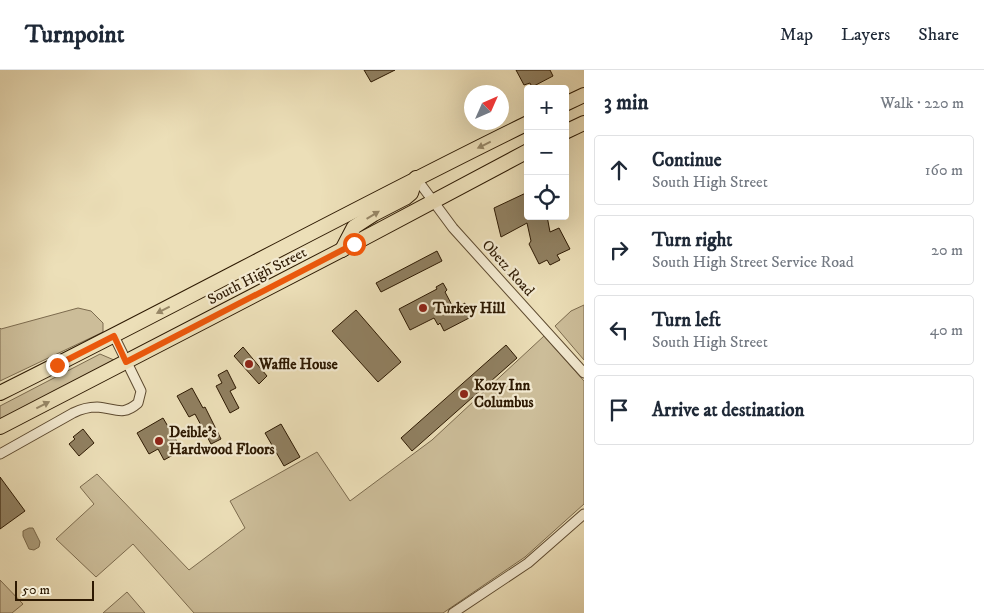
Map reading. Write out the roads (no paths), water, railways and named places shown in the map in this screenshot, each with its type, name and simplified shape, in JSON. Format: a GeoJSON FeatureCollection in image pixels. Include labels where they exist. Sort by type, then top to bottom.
{"type":"FeatureCollection","features":[{"type":"Feature","properties":{"kind":"main road"},"geometry":{"type":"LineString","coordinates":[[569,102],[584,95]]}},
{"type":"Feature","properties":{"kind":"main road"},"geometry":{"type":"LineString","coordinates":[[569,130],[584,123]]}},
{"type":"Feature","properties":{"kind":"main road","name":"South High Street"},"geometry":{"type":"LineString","coordinates":[[0,393],[114,336],[416,178],[524,125]]}},
{"type":"Feature","properties":{"kind":"main road","name":"South High Street"},"geometry":{"type":"LineString","coordinates":[[0,427],[342,250],[524,153]]}},
{"type":"Feature","properties":{"kind":"main road"},"geometry":{"type":"LineString","coordinates":[[342,250],[354,227],[405,198],[411,193],[416,178]]}},
{"type":"Feature","properties":{"kind":"street","name":"Obetz Road"},"geometry":{"type":"LineString","coordinates":[[416,178],[453,228],[584,372]]}},
{"type":"Feature","properties":{"kind":"street"},"geometry":{"type":"LineString","coordinates":[[0,454],[73,412],[85,408],[98,407],[124,412],[138,403],[141,391],[114,336]]}},
{"type":"Feature","properties":{"kind":"street"},"geometry":{"type":"LineString","coordinates":[[453,613],[528,563],[584,514]]}},
{"type":"Feature","properties":{"kind":"place","name":"Turkey Hill"},"geometry":{"type":"Point","coordinates":[423,308]}},
{"type":"Feature","properties":{"kind":"place","name":"Waffle House"},"geometry":{"type":"Point","coordinates":[249,364]}},
{"type":"Feature","properties":{"kind":"place","name":"Kozy Inn Columbus"},"geometry":{"type":"Point","coordinates":[464,394]}},
{"type":"Feature","properties":{"kind":"place","name":"Deible's Hardwood Floors"},"geometry":{"type":"Point","coordinates":[159,441]}}]}
